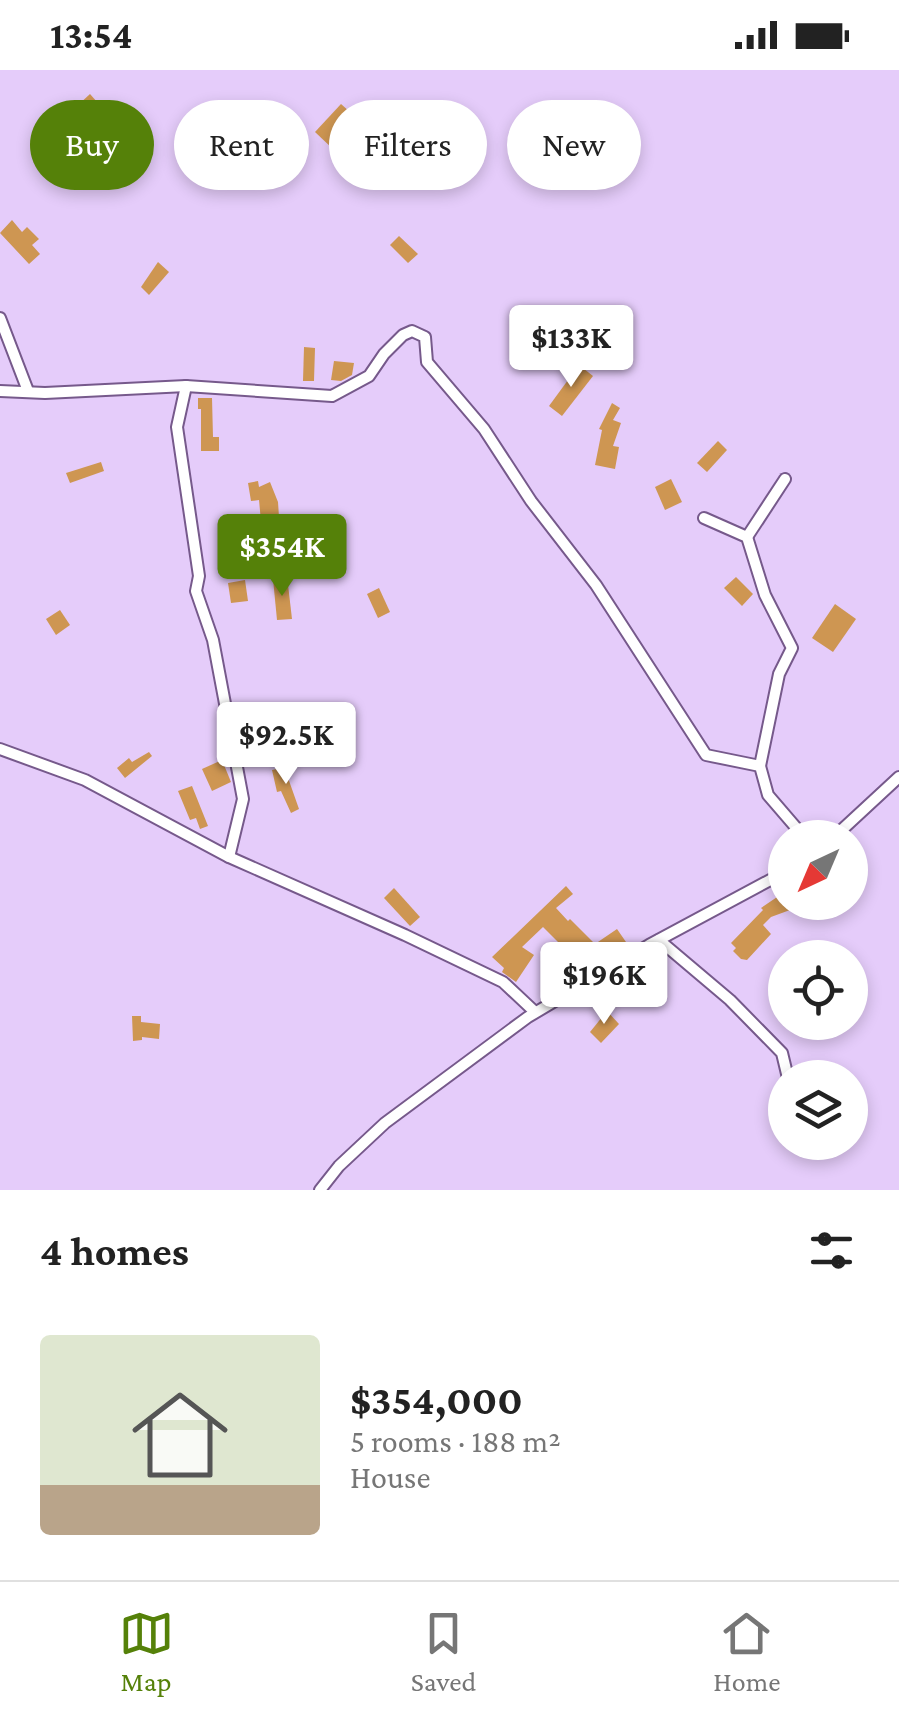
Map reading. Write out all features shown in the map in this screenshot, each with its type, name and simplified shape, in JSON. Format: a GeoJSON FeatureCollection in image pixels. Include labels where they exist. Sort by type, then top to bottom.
{"type":"FeatureCollection","features":[{"type":"Feature","properties":{"kind":"street"},"geometry":{"type":"LineString","coordinates":[[0,318],[28,391]]}},
{"type":"Feature","properties":{"kind":"street"},"geometry":{"type":"LineString","coordinates":[[0,391],[186,386],[332,396],[369,376],[403,335],[412,331],[425,337],[427,362],[484,429],[532,502],[596,585],[706,755],[760,766]]}},
{"type":"Feature","properties":{"kind":"street"},"geometry":{"type":"LineString","coordinates":[[186,386],[178,427],[198,576],[196,591],[213,640],[243,799],[229,857]]}},
{"type":"Feature","properties":{"kind":"street"},"geometry":{"type":"LineString","coordinates":[[785,479],[748,537],[765,595],[792,648],[780,674],[760,766],[768,795],[789,820]]}},
{"type":"Feature","properties":{"kind":"street"},"geometry":{"type":"LineString","coordinates":[[704,518],[748,537]]}},
{"type":"Feature","properties":{"kind":"street"},"geometry":{"type":"LineString","coordinates":[[0,749],[85,780],[229,857],[503,982],[536,1012]]}},
{"type":"Feature","properties":{"kind":"street"},"geometry":{"type":"LineString","coordinates":[[852,820],[899,777]]}},
{"type":"Feature","properties":{"kind":"street"},"geometry":{"type":"LineString","coordinates":[[320,1190],[339,1166],[385,1123],[536,1012],[768,881]]}},
{"type":"Feature","properties":{"kind":"street"},"geometry":{"type":"LineString","coordinates":[[659,940],[730,1000],[782,1053],[784,1060]]}},
{"type":"Feature","properties":{"kind":"building"},"geometry":{"type":"Polygon","coordinates":[[[329,117],[329,145],[315,132],[329,117]]]}},
{"type":"Feature","properties":{"kind":"building"},"geometry":{"type":"Polygon","coordinates":[[[12,220],[22,232],[27,227],[39,239],[32,245],[40,254],[29,264],[0,233],[12,220]]]}},
{"type":"Feature","properties":{"kind":"building"},"geometry":{"type":"Polygon","coordinates":[[[399,236],[418,254],[408,263],[390,245],[399,236]]]}},
{"type":"Feature","properties":{"kind":"building"},"geometry":{"type":"Polygon","coordinates":[[[158,262],[169,272],[149,295],[141,287],[158,262]]]}},
{"type":"Feature","properties":{"kind":"building"},"geometry":{"type":"Polygon","coordinates":[[[304,347],[315,348],[314,381],[303,381],[304,347]]]}},
{"type":"Feature","properties":{"kind":"building"},"geometry":{"type":"Polygon","coordinates":[[[334,361],[354,363],[352,375],[341,381],[331,380],[334,361]]]}},
{"type":"Feature","properties":{"kind":"building"},"geometry":{"type":"Polygon","coordinates":[[[579,365],[593,376],[562,416],[549,406],[579,365]]]}},
{"type":"Feature","properties":{"kind":"building"},"geometry":{"type":"Polygon","coordinates":[[[198,398],[212,398],[213,437],[219,437],[219,451],[201,451],[198,398]]]}},
{"type":"Feature","properties":{"kind":"building"},"geometry":{"type":"Polygon","coordinates":[[[612,403],[620,408],[613,420],[621,423],[613,446],[619,447],[615,469],[595,465],[602,430],[599,429],[612,403]]]}},
{"type":"Feature","properties":{"kind":"building"},"geometry":{"type":"Polygon","coordinates":[[[718,441],[727,450],[707,472],[697,463],[718,441]]]}},
{"type":"Feature","properties":{"kind":"building"},"geometry":{"type":"Polygon","coordinates":[[[101,462],[104,471],[70,483],[66,473],[101,462]]]}},
{"type":"Feature","properties":{"kind":"building"},"geometry":{"type":"Polygon","coordinates":[[[671,479],[682,502],[665,510],[655,487],[671,479]]]}},
{"type":"Feature","properties":{"kind":"building"},"geometry":{"type":"Polygon","coordinates":[[[258,481],[259,487],[270,482],[278,502],[280,532],[299,530],[299,540],[263,543],[259,500],[251,501],[248,483],[258,481]]]}},
{"type":"Feature","properties":{"kind":"building"},"geometry":{"type":"Polygon","coordinates":[[[287,576],[292,619],[277,620],[273,579],[287,576]]]}},
{"type":"Feature","properties":{"kind":"building"},"geometry":{"type":"Polygon","coordinates":[[[736,577],[753,594],[742,606],[724,588],[736,577]]]}},
{"type":"Feature","properties":{"kind":"building"},"geometry":{"type":"Polygon","coordinates":[[[245,580],[248,601],[231,603],[228,583],[245,580]]]}},
{"type":"Feature","properties":{"kind":"building"},"geometry":{"type":"Polygon","coordinates":[[[379,588],[390,612],[378,618],[367,594],[379,588]]]}},
{"type":"Feature","properties":{"kind":"building"},"geometry":{"type":"Polygon","coordinates":[[[835,604],[856,619],[833,652],[812,638],[835,604]]]}},
{"type":"Feature","properties":{"kind":"building"},"geometry":{"type":"Polygon","coordinates":[[[60,610],[70,625],[56,635],[46,619],[60,610]]]}},
{"type":"Feature","properties":{"kind":"building"},"geometry":{"type":"Polygon","coordinates":[[[149,752],[152,756],[125,778],[117,768],[129,758],[132,762],[149,752]]]}},
{"type":"Feature","properties":{"kind":"building"},"geometry":{"type":"Polygon","coordinates":[[[222,760],[231,782],[212,791],[202,769],[222,760]]]}},
{"type":"Feature","properties":{"kind":"building"},"geometry":{"type":"Polygon","coordinates":[[[292,766],[293,774],[287,775],[299,809],[291,813],[281,791],[277,792],[272,770],[292,766]]]}},
{"type":"Feature","properties":{"kind":"building"},"geometry":{"type":"Polygon","coordinates":[[[192,786],[208,826],[200,829],[196,818],[190,820],[178,791],[192,786]]]}},
{"type":"Feature","properties":{"kind":"building"},"geometry":{"type":"Polygon","coordinates":[[[566,886],[573,894],[556,908],[568,921],[595,944],[617,929],[626,942],[604,957],[601,952],[584,962],[590,969],[582,975],[578,970],[563,986],[543,969],[565,949],[543,927],[522,947],[534,955],[516,982],[502,972],[504,968],[492,957],[566,886]]]}},
{"type":"Feature","properties":{"kind":"building"},"geometry":{"type":"Polygon","coordinates":[[[394,888],[420,917],[410,926],[384,898],[394,888]]]}},
{"type":"Feature","properties":{"kind":"building"},"geometry":{"type":"Polygon","coordinates":[[[768,903],[768,920],[763,925],[771,934],[747,960],[741,959],[731,943],[768,903]]]}},
{"type":"Feature","properties":{"kind":"building"},"geometry":{"type":"Polygon","coordinates":[[[607,1011],[619,1024],[601,1043],[590,1032],[607,1011]]]}},
{"type":"Feature","properties":{"kind":"building"},"geometry":{"type":"Polygon","coordinates":[[[132,1016],[141,1016],[141,1022],[160,1024],[159,1039],[142,1037],[133,1041],[132,1016]]]}}]}
